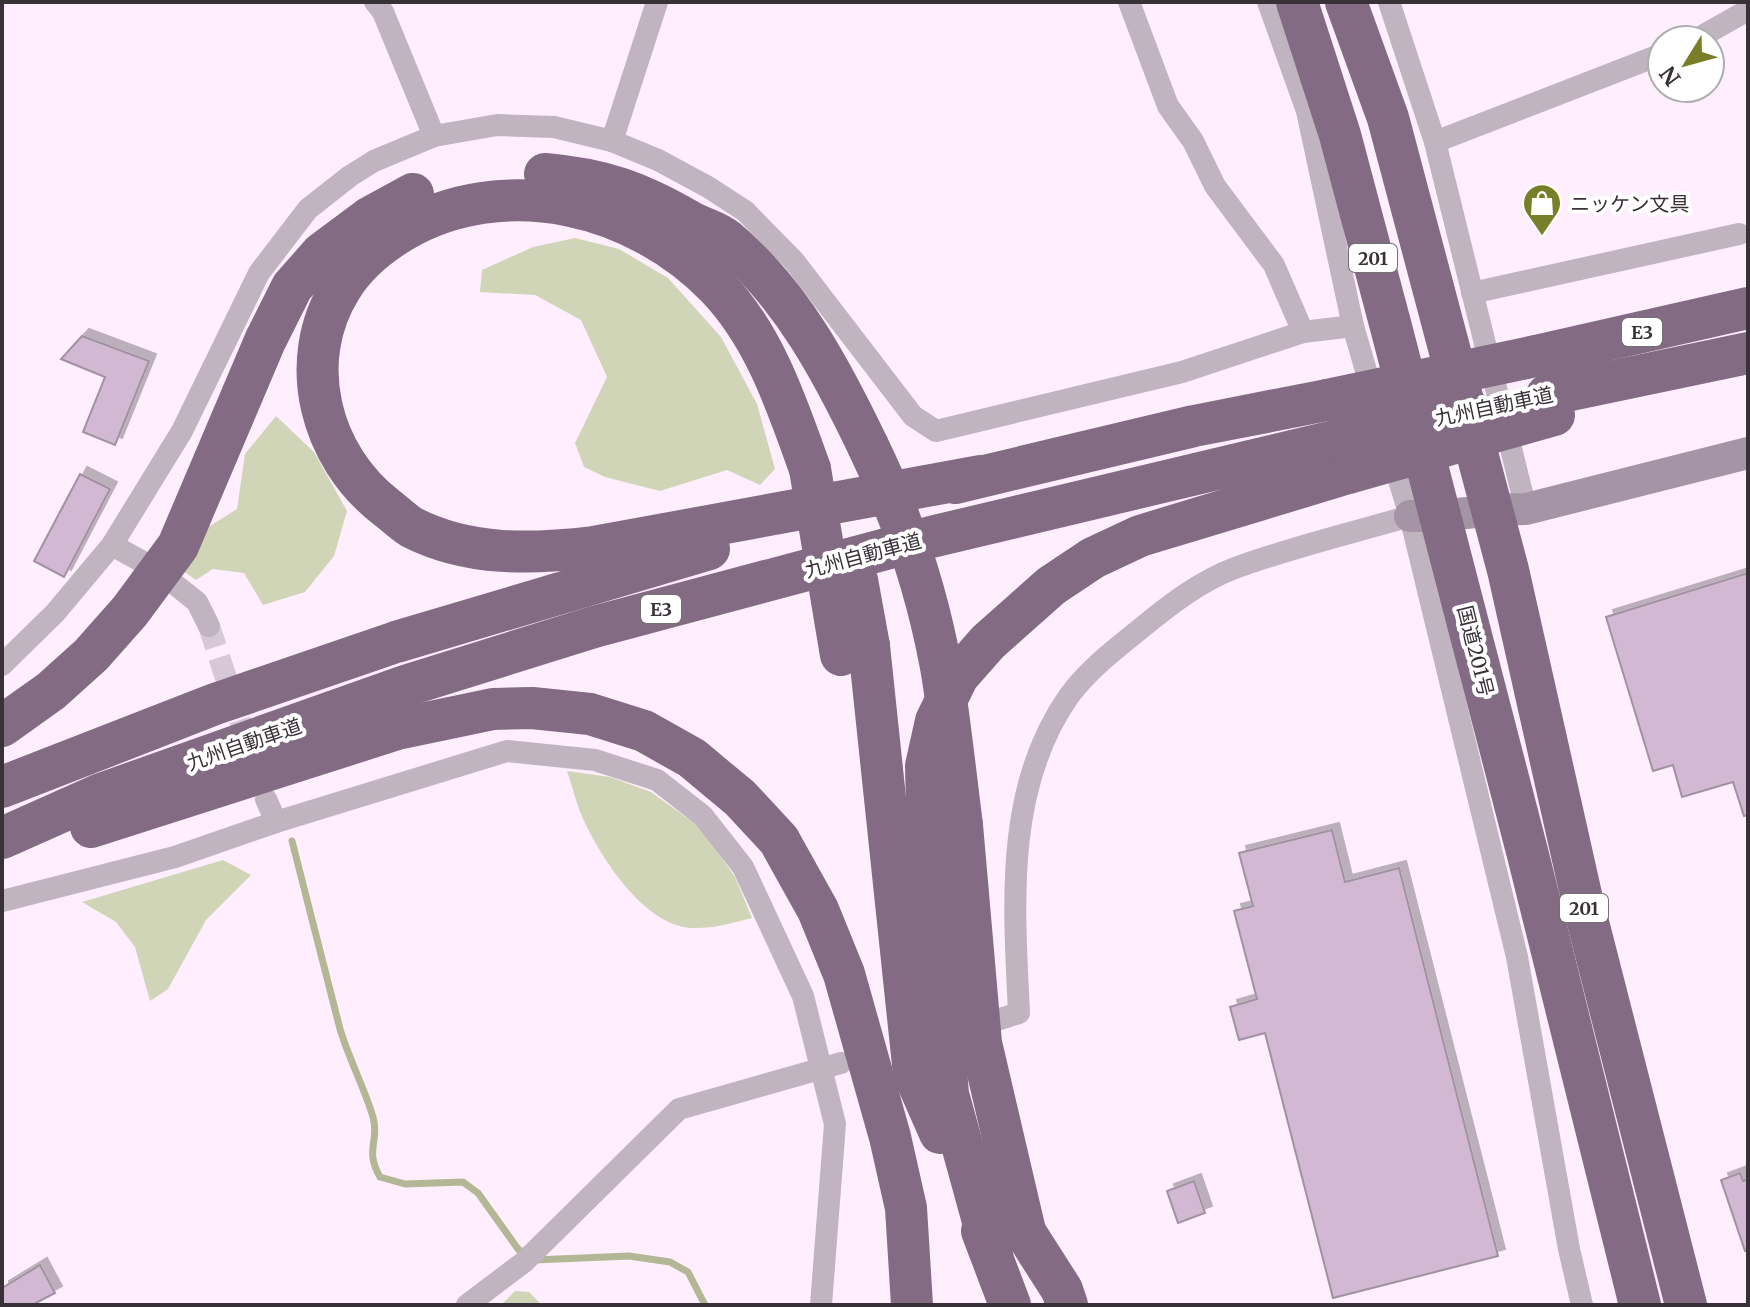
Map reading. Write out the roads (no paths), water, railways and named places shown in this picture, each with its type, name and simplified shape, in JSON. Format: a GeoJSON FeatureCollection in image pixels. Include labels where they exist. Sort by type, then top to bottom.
{"type":"FeatureCollection","features":[{"type":"Feature","properties":{"kind":"highway","name":"国道201号"},"geometry":{"type":"LineString","coordinates":[[1297,2],[1340,135],[1425,516],[1640,1305]]}},
{"type":"Feature","properties":{"kind":"highway","name":"201"},"geometry":{"type":"LineString","coordinates":[[1346,2],[1388,118],[1508,509],[1508,570],[1582,899],[1686,1305]]}},
{"type":"Feature","properties":{"kind":"highway"},"geometry":{"type":"LineString","coordinates":[[2,726],[51,691],[91,655],[130,611],[178,546],[265,341],[292,287],[322,253],[369,218],[418,191],[481,174],[570,176],[626,188],[665,206],[691,223],[763,304],[815,393],[838,459],[887,1048],[890,1137]]}},
{"type":"Feature","properties":{"kind":"highway"},"geometry":{"type":"LineString","coordinates":[[981,476],[594,547],[541,553],[490,551],[453,542],[411,526],[373,498],[352,472],[335,445],[321,413],[317,387],[321,336],[329,309],[343,284],[367,257],[418,222],[454,208],[494,201],[535,200],[608,215],[651,236],[685,258],[718,288],[838,459],[892,496],[941,666],[962,825],[981,1043],[1009,1243],[1010,1305]]}},
{"type":"Feature","properties":{"kind":"highway","name":"九州自動車道"},"geometry":{"type":"LineString","coordinates":[[2,838],[101,794],[405,686],[594,627],[931,537],[1344,456],[1545,389],[1748,308]]}},
{"type":"Feature","properties":{"kind":"highway","name":"九州自動車道"},"geometry":{"type":"LineString","coordinates":[[2,787],[215,704],[396,642],[581,585],[981,476],[1194,426],[1327,400],[1545,389],[1748,356]]}},
{"type":"Feature","properties":{"kind":"highway"},"geometry":{"type":"LineString","coordinates":[[1009,1243],[985,1172],[948,1094],[928,850],[926,766],[936,721],[958,676],[988,642],[1051,586],[1093,558],[1140,536],[1344,456]]}},
{"type":"Feature","properties":{"kind":"highway"},"geometry":{"type":"LineString","coordinates":[[855,651],[914,1074],[1009,1243],[1062,1290],[1067,1305]]}},
{"type":"Feature","properties":{"kind":"highway"},"geometry":{"type":"LineString","coordinates":[[2,855],[411,726],[493,709],[532,708],[590,714],[644,731],[692,758],[740,798],[779,840],[818,910],[844,974],[890,1137],[906,1208],[912,1305]]}},
{"type":"Feature","properties":{"kind":"street"},"geometry":{"type":"LineString","coordinates":[[375,2],[383,12],[434,136]]}},
{"type":"Feature","properties":{"kind":"street"},"geometry":{"type":"LineString","coordinates":[[612,141],[657,2]]}},
{"type":"Feature","properties":{"kind":"street"},"geometry":{"type":"LineString","coordinates":[[1129,2],[1168,106],[1193,141],[1215,186],[1274,265],[1303,332]]}},
{"type":"Feature","properties":{"kind":"street"},"geometry":{"type":"LineString","coordinates":[[1268,2],[1307,111],[1353,326],[1425,516],[1517,957],[1569,1249],[1582,1305]]}},
{"type":"Feature","properties":{"kind":"street"},"geometry":{"type":"LineString","coordinates":[[1389,2],[1435,142],[1472,293],[1508,509]]}},
{"type":"Feature","properties":{"kind":"street"},"geometry":{"type":"LineString","coordinates":[[1723,24],[1748,10]]}},
{"type":"Feature","properties":{"kind":"street"},"geometry":{"type":"LineString","coordinates":[[1435,142],[1646,60]]}},
{"type":"Feature","properties":{"kind":"street"},"geometry":{"type":"LineString","coordinates":[[2,665],[55,613],[112,545],[182,431],[259,273],[308,209],[374,161],[434,136],[497,125],[554,127],[612,141],[658,160],[708,187],[745,211],[794,261],[913,416],[936,431],[1182,372],[1303,332],[1353,326]]}},
{"type":"Feature","properties":{"kind":"street"},"geometry":{"type":"LineString","coordinates":[[1472,293],[1739,234]]}},
{"type":"Feature","properties":{"kind":"street"},"geometry":{"type":"LineString","coordinates":[[1000,1019],[1019,1013],[1014,895],[1022,811],[1044,737],[1070,695],[1103,658],[1162,611],[1233,568],[1425,516],[1508,509],[1748,453]]}},
{"type":"Feature","properties":{"kind":"street"},"geometry":{"type":"LineString","coordinates":[[112,545],[141,561]]}},
{"type":"Feature","properties":{"kind":"street"},"geometry":{"type":"LineString","coordinates":[[177,586],[197,602],[209,626]]}},
{"type":"Feature","properties":{"kind":"street"},"geometry":{"type":"LineString","coordinates":[[2,901],[175,857],[276,822],[507,751],[595,760],[657,780],[703,816],[743,867],[832,1065],[835,1124],[821,1305]]}},
{"type":"Feature","properties":{"kind":"street"},"geometry":{"type":"LineString","coordinates":[[266,799],[276,822]]}},
{"type":"Feature","properties":{"kind":"street"},"geometry":{"type":"LineString","coordinates":[[467,1305],[524,1262],[679,1109],[832,1065]]}},
{"type":"Feature","properties":{"kind":"waterway"},"geometry":{"type":"LineString","coordinates":[[292,841],[340,1029],[373,1117],[373,1159],[380,1177],[405,1184],[463,1182],[478,1193],[518,1249],[534,1260],[629,1256],[670,1262],[688,1272],[705,1305]]}},
{"type":"Feature","properties":{"kind":"tunnel"},"geometry":{"type":"LineString","coordinates":[[209,626],[249,748]]}},
{"type":"Feature","properties":{"kind":"place","name":"ニッケン文具"},"geometry":{"type":"Point","coordinates":[1542,237]}}]}
